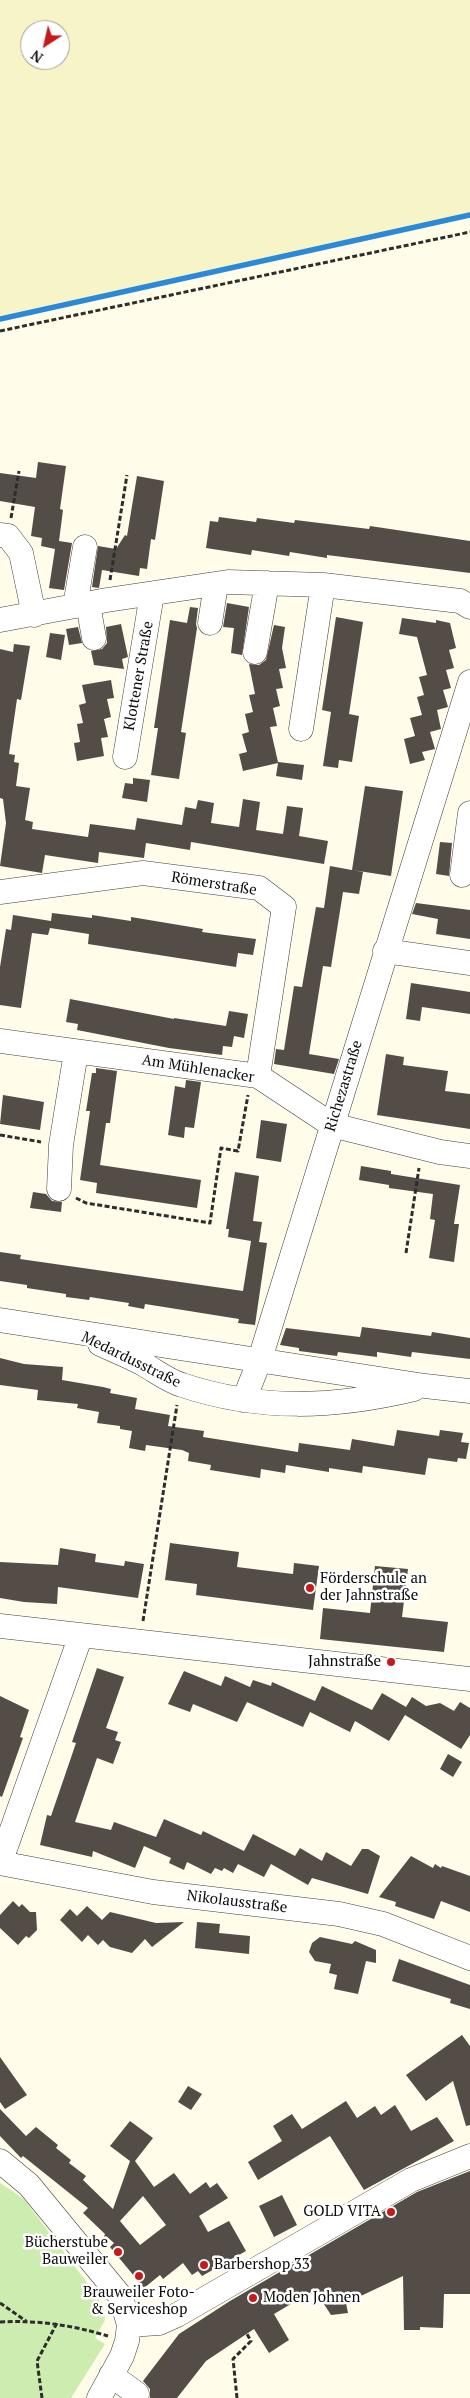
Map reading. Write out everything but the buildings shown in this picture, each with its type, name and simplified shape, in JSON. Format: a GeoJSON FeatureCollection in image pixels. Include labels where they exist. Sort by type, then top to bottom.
{"type":"FeatureCollection","features":[{"type":"Feature","properties":{"kind":"street"},"geometry":{"type":"LineString","coordinates":[[4,535],[21,553],[34,614]]}},
{"type":"Feature","properties":{"kind":"street"},"geometry":{"type":"LineString","coordinates":[[85,547],[94,638]]}},
{"type":"Feature","properties":{"kind":"street"},"geometry":{"type":"LineString","coordinates":[[0,620],[90,603],[228,582],[323,585],[460,602],[470,606]]}},
{"type":"Feature","properties":{"kind":"street"},"geometry":{"type":"LineString","coordinates":[[255,652],[268,583]]}},
{"type":"Feature","properties":{"kind":"street"},"geometry":{"type":"LineString","coordinates":[[210,623],[216,584]]}},
{"type":"Feature","properties":{"kind":"street"},"geometry":{"type":"LineString","coordinates":[[301,729],[323,585]]}},
{"type":"Feature","properties":{"kind":"street","name":"Klottener Straße"},"geometry":{"type":"LineString","coordinates":[[125,757],[152,594]]}},
{"type":"Feature","properties":{"kind":"street","name":"Richezastraße"},"geometry":{"type":"LineString","coordinates":[[244,1400],[260,1359],[470,682]]}},
{"type":"Feature","properties":{"kind":"street"},"geometry":{"type":"LineString","coordinates":[[435,798],[470,805]]}},
{"type":"Feature","properties":{"kind":"street"},"geometry":{"type":"LineString","coordinates":[[462,874],[470,813]]}},
{"type":"Feature","properties":{"kind":"street","name":"Römerstraße"},"geometry":{"type":"LineString","coordinates":[[0,892],[143,873],[259,888],[284,907],[254,1075]]}},
{"type":"Feature","properties":{"kind":"street"},"geometry":{"type":"LineString","coordinates":[[385,951],[470,963]]}},
{"type":"Feature","properties":{"kind":"street","name":"Am Mühlenacker"},"geometry":{"type":"LineString","coordinates":[[0,1041],[254,1075],[332,1125],[422,1147],[470,1156]]}},
{"type":"Feature","properties":{"kind":"street"},"geometry":{"type":"LineString","coordinates":[[59,1189],[61,1145],[76,1052]]}},
{"type":"Feature","properties":{"kind":"street","name":"Medardusstraße"},"geometry":{"type":"LineString","coordinates":[[0,1320],[425,1386],[470,1391]]}},
{"type":"Feature","properties":{"kind":"street","name":"Medardusstraße"},"geometry":{"type":"LineString","coordinates":[[74,1332],[134,1359],[180,1385],[244,1400],[305,1406],[372,1399],[425,1386]]}},
{"type":"Feature","properties":{"kind":"street"},"geometry":{"type":"LineString","coordinates":[[0,1626],[382,1671],[470,1679]]}},
{"type":"Feature","properties":{"kind":"street"},"geometry":{"type":"LineString","coordinates":[[0,1863],[81,1635]]}},
{"type":"Feature","properties":{"kind":"street","name":"Nikolausstraße"},"geometry":{"type":"LineString","coordinates":[[0,1863],[153,1892],[339,1914],[383,1924],[470,1958]]}},
{"type":"Feature","properties":{"kind":"street"},"geometry":{"type":"LineString","coordinates":[[128,2333],[177,2315],[411,2180],[470,2156]]}},
{"type":"Feature","properties":{"kind":"street"},"geometry":{"type":"LineString","coordinates":[[0,2160],[29,2185],[106,2276],[121,2297],[128,2333],[122,2356],[98,2398]]}},
{"type":"Feature","properties":{"kind":"street"},"geometry":{"type":"LineString","coordinates":[[111,2375],[137,2394]]}},
{"type":"Feature","properties":{"kind":"path"},"geometry":{"type":"LineString","coordinates":[[0,331],[470,232]]}},
{"type":"Feature","properties":{"kind":"path"},"geometry":{"type":"LineString","coordinates":[[4,535],[19,471]]}},
{"type":"Feature","properties":{"kind":"path"},"geometry":{"type":"LineString","coordinates":[[90,603],[126,476]]}},
{"type":"Feature","properties":{"kind":"path"},"geometry":{"type":"LineString","coordinates":[[59,1189],[86,1203],[210,1223],[222,1148],[238,1151],[254,1075]]}},
{"type":"Feature","properties":{"kind":"path"},"geometry":{"type":"LineString","coordinates":[[0,1135],[61,1145]]}},
{"type":"Feature","properties":{"kind":"path"},"geometry":{"type":"LineString","coordinates":[[406,1254],[422,1147]]}},
{"type":"Feature","properties":{"kind":"path"},"geometry":{"type":"LineString","coordinates":[[140,1642],[180,1385]]}},
{"type":"Feature","properties":{"kind":"path"},"geometry":{"type":"LineString","coordinates":[[0,2303],[26,2321]]}},
{"type":"Feature","properties":{"kind":"path"},"geometry":{"type":"LineString","coordinates":[[0,2322],[57,2323],[128,2333]]}},
{"type":"Feature","properties":{"kind":"path"},"geometry":{"type":"LineString","coordinates":[[42,2398],[37,2361],[57,2323]]}},
{"type":"Feature","properties":{"kind":"path"},"geometry":{"type":"LineString","coordinates":[[237,2398],[233,2359],[251,2341],[247,2334]]}},
{"type":"Feature","properties":{"kind":"shaded area"},"geometry":{"type":"Polygon","coordinates":[[[0,0],[470,0],[470,213],[0,316],[0,0]]]}},
{"type":"Feature","properties":{"kind":"green space"},"geometry":{"type":"Polygon","coordinates":[[[0,2183],[24,2199],[97,2296],[104,2310],[105,2320],[95,2338],[105,2344],[71,2398],[0,2398],[0,2183]]]}},
{"type":"Feature","properties":{"kind":"waterway"},"geometry":{"type":"LineString","coordinates":[[0,319],[470,215]]}},
{"type":"Feature","properties":{"kind":"place","name":"Förderschule an der Jahnstraße"},"geometry":{"type":"Point","coordinates":[310,1588]}},
{"type":"Feature","properties":{"kind":"place","name":"Jahnstraße"},"geometry":{"type":"Point","coordinates":[391,1662]}},
{"type":"Feature","properties":{"kind":"place","name":"GOLD VITA"},"geometry":{"type":"Point","coordinates":[391,2212]}},
{"type":"Feature","properties":{"kind":"place","name":"Bücherstube Bauweiler"},"geometry":{"type":"Point","coordinates":[118,2252]}},
{"type":"Feature","properties":{"kind":"place","name":"Barbershop 33"},"geometry":{"type":"Point","coordinates":[204,2265]}},
{"type":"Feature","properties":{"kind":"place","name":"Brauweiler Foto- & Serviceshop"},"geometry":{"type":"Point","coordinates":[139,2276]}},
{"type":"Feature","properties":{"kind":"place","name":"Moden Johnen"},"geometry":{"type":"Point","coordinates":[253,2298]}}]}
